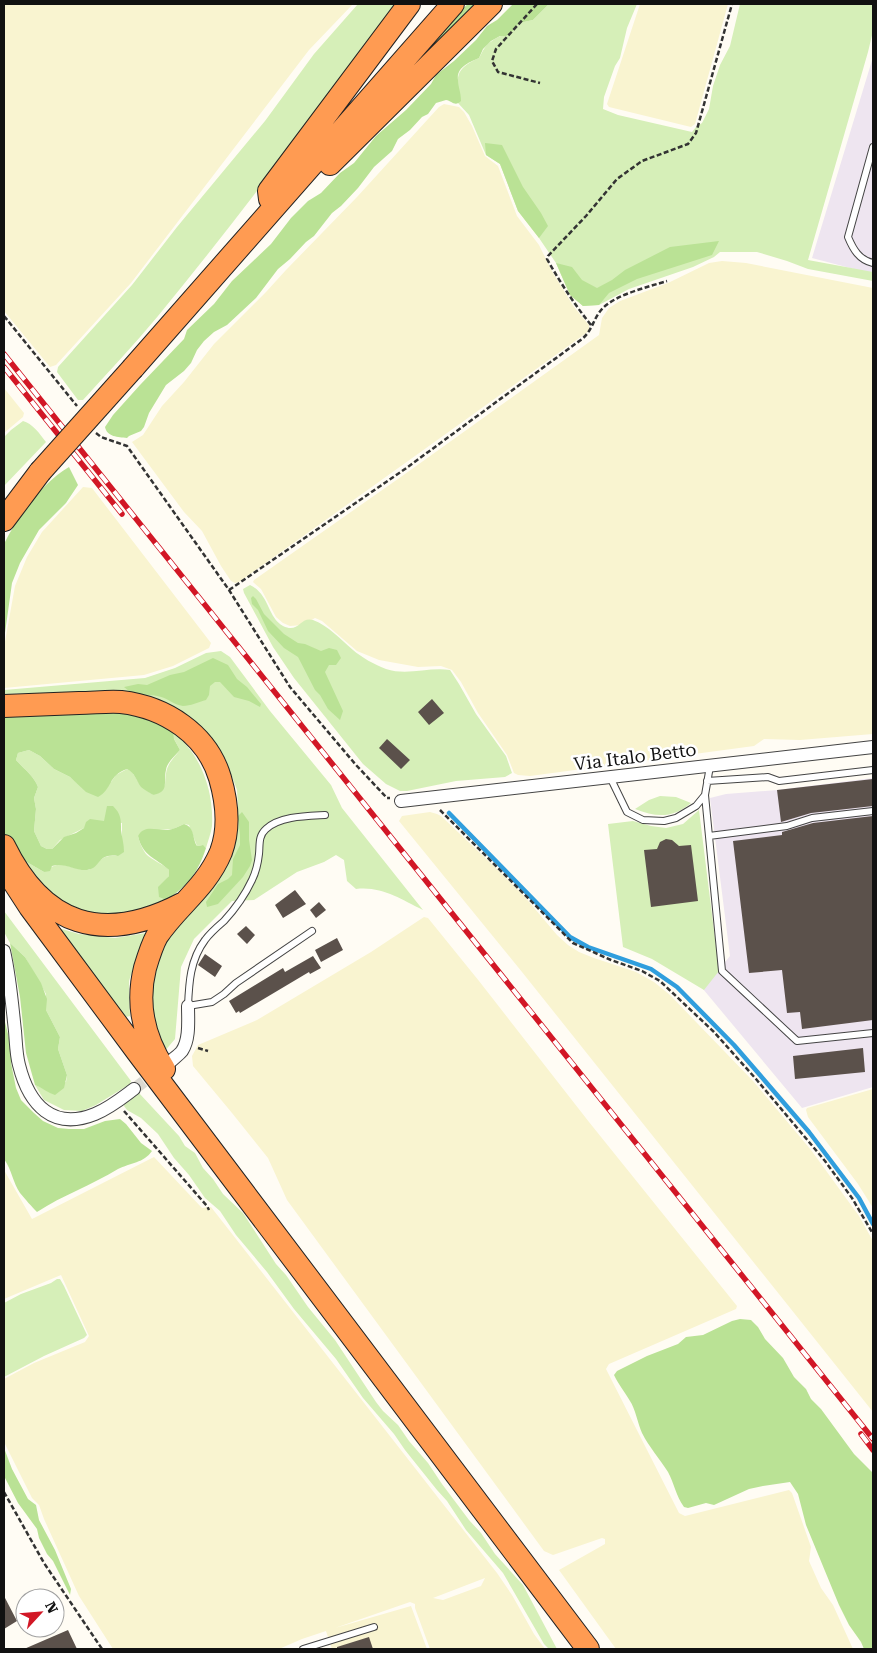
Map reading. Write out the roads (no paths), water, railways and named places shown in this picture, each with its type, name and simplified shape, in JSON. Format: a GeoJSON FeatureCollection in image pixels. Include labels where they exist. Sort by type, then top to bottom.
{"type":"FeatureCollection","features":[{"type":"Feature","properties":{"kind":"highway"},"geometry":{"type":"LineString","coordinates":[[271,210],[269,192],[409,4]]}},
{"type":"Feature","properties":{"kind":"highway"},"geometry":{"type":"LineString","coordinates":[[4,520],[40,472],[453,4]]}},
{"type":"Feature","properties":{"kind":"highway"},"geometry":{"type":"LineString","coordinates":[[271,210],[294,200],[491,4]]}},
{"type":"Feature","properties":{"kind":"highway"},"geometry":{"type":"LineString","coordinates":[[4,706],[106,702],[148,708],[166,714],[196,737],[208,752],[219,774],[226,798],[227,822],[221,850],[212,870],[199,889],[157,937],[147,959],[140,995],[142,1018],[147,1035],[158,1059],[171,1080],[183,1094],[187,1115]]}},
{"type":"Feature","properties":{"kind":"highway"},"geometry":{"type":"LineString","coordinates":[[4,846],[25,883],[39,897],[62,913],[78,921],[105,925],[123,925],[155,916],[187,901]]}},
{"type":"Feature","properties":{"kind":"highway"},"geometry":{"type":"LineString","coordinates":[[4,867],[53,938],[588,1649]]}},
{"type":"Feature","properties":{"kind":"highway"},"geometry":{"type":"LineString","coordinates":[[4,892],[32,928],[53,938]]}},
{"type":"Feature","properties":{"kind":"street","name":"Via Italo Betto"},"geometry":{"type":"LineString","coordinates":[[401,801],[873,747]]}},
{"type":"Feature","properties":{"kind":"street"},"geometry":{"type":"LineString","coordinates":[[4,951],[8,969],[19,1064],[27,1088],[36,1104],[50,1115],[65,1120],[79,1119],[97,1114],[134,1089]]}},
{"type":"Feature","properties":{"kind":"street"},"geometry":{"type":"LineString","coordinates":[[167,1065],[182,1050],[186,1037],[188,1006]]}},
{"type":"Feature","properties":{"kind":"lane"},"geometry":{"type":"LineString","coordinates":[[873,147],[848,237],[853,251],[868,262],[873,263]]}},
{"type":"Feature","properties":{"kind":"lane"},"geometry":{"type":"LineString","coordinates":[[710,766],[705,795],[722,971],[797,1041],[873,1033]]}},
{"type":"Feature","properties":{"kind":"lane"},"geometry":{"type":"LineString","coordinates":[[708,781],[768,777],[779,781],[873,770]]}},
{"type":"Feature","properties":{"kind":"lane"},"geometry":{"type":"LineString","coordinates":[[610,777],[627,812],[643,820],[664,821],[676,818],[696,806],[705,795]]}},
{"type":"Feature","properties":{"kind":"lane"},"geometry":{"type":"LineString","coordinates":[[709,836],[787,826],[812,818],[873,811]]}},
{"type":"Feature","properties":{"kind":"lane"},"geometry":{"type":"LineString","coordinates":[[312,931],[236,983],[212,1002],[188,1006],[193,962],[205,940],[242,900],[256,871],[260,838],[264,831],[271,825],[288,819],[325,815]]}},
{"type":"Feature","properties":{"kind":"lane"},"geometry":{"type":"LineString","coordinates":[[303,1649],[374,1627]]}},
{"type":"Feature","properties":{"kind":"waterway"},"geometry":{"type":"LineString","coordinates":[[449,813],[570,937],[588,947],[651,969],[677,987],[734,1045],[809,1132],[859,1198],[873,1224]]}},
{"type":"Feature","properties":{"kind":"tunnel"},"geometry":{"type":"LineString","coordinates":[[134,1089],[158,1071]]}},
{"type":"Feature","properties":{"kind":"railway"},"geometry":{"type":"LineString","coordinates":[[4,354],[873,1439]]}},
{"type":"Feature","properties":{"kind":"railway"},"geometry":{"type":"LineString","coordinates":[[4,367],[122,514]]}},
{"type":"Feature","properties":{"kind":"railway"},"geometry":{"type":"LineString","coordinates":[[861,1434],[873,1450]]}}]}
